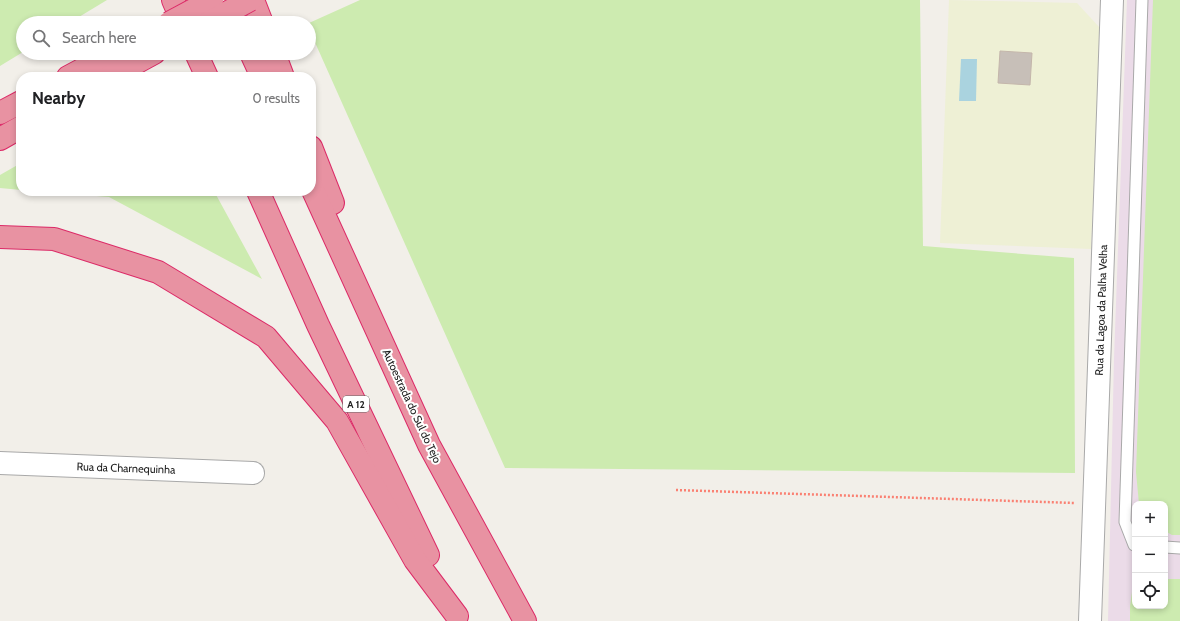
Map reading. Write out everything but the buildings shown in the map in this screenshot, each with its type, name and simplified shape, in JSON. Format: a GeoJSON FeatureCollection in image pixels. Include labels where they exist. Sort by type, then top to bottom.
{"type":"FeatureCollection","features":[{"type":"Feature","properties":{"kind":"highway"},"geometry":{"type":"LineString","coordinates":[[173,0],[180,16]]}},
{"type":"Feature","properties":{"kind":"highway"},"geometry":{"type":"LineString","coordinates":[[182,16],[212,0]]}},
{"type":"Feature","properties":{"kind":"highway"},"geometry":{"type":"LineString","coordinates":[[228,0],[234,16]]}},
{"type":"Feature","properties":{"kind":"highway"},"geometry":{"type":"LineString","coordinates":[[221,16],[251,0],[259,16]]}},
{"type":"Feature","properties":{"kind":"highway"},"geometry":{"type":"LineString","coordinates":[[85,72],[128,60]]}},
{"type":"Feature","properties":{"kind":"highway"},"geometry":{"type":"LineString","coordinates":[[199,60],[205,72]]}},
{"type":"Feature","properties":{"kind":"highway"},"geometry":{"type":"LineString","coordinates":[[254,60],[260,72]]}},
{"type":"Feature","properties":{"kind":"highway"},"geometry":{"type":"LineString","coordinates":[[277,60],[281,72]]}},
{"type":"Feature","properties":{"kind":"highway"},"geometry":{"type":"LineString","coordinates":[[0,113],[16,105]]}},
{"type":"Feature","properties":{"kind":"highway"},"geometry":{"type":"LineString","coordinates":[[0,139],[16,130]]}},
{"type":"Feature","properties":{"kind":"highway"},"geometry":{"type":"LineString","coordinates":[[316,160],[342,226],[369,285],[371,318]]}},
{"type":"Feature","properties":{"kind":"highway","name":"A 12"},"geometry":{"type":"LineString","coordinates":[[260,196],[318,325],[458,619]]}},
{"type":"Feature","properties":{"kind":"highway","name":"Autoestrada do Sul do Tejo"},"geometry":{"type":"LineString","coordinates":[[316,196],[429,445],[526,621]]}},
{"type":"Feature","properties":{"kind":"highway"},"geometry":{"type":"LineString","coordinates":[[0,237],[54,239],[158,272],[266,337],[337,421],[415,560],[458,619]]}},
{"type":"Feature","properties":{"kind":"street","name":"Rua da Lagoa da Palha Velha"},"geometry":{"type":"LineString","coordinates":[[1090,621],[1112,0]]}},
{"type":"Feature","properties":{"kind":"street","name":"Rua da Charnequinha"},"geometry":{"type":"LineString","coordinates":[[0,463],[253,473]]}},
{"type":"Feature","properties":{"kind":"lane"},"geometry":{"type":"LineString","coordinates":[[1132,540],[1125,522],[1142,0]]}},
{"type":"Feature","properties":{"kind":"lane"},"geometry":{"type":"LineString","coordinates":[[1168,547],[1180,548]]}},
{"type":"Feature","properties":{"kind":"path"},"geometry":{"type":"LineString","coordinates":[[676,490],[1094,504]]}},
{"type":"Feature","properties":{"kind":"shaded area"},"geometry":{"type":"Polygon","coordinates":[[[1127,0],[1180,0],[1180,621],[1108,621],[1114,359],[1127,0]]]}},
{"type":"Feature","properties":{"kind":"green space"},"geometry":{"type":"Polygon","coordinates":[[[0,0],[107,0],[81,16],[16,16],[16,56],[0,66],[0,0]]]}},
{"type":"Feature","properties":{"kind":"green space"},"geometry":{"type":"Polygon","coordinates":[[[360,0],[920,0],[923,246],[1074,258],[1075,473],[505,468],[316,45],[316,20],[360,0]]]}},
{"type":"Feature","properties":{"kind":"green space"},"geometry":{"type":"Polygon","coordinates":[[[949,0],[1077,3],[1100,28],[1091,249],[940,243],[949,0]]]}},
{"type":"Feature","properties":{"kind":"green space"},"geometry":{"type":"Polygon","coordinates":[[[1153,0],[1180,0],[1180,535],[1172,535],[1168,533],[1168,501],[1139,501],[1136,472],[1153,0]]]}},
{"type":"Feature","properties":{"kind":"green space"},"geometry":{"type":"Polygon","coordinates":[[[16,166],[16,190],[0,188],[0,175],[16,166]]]}},
{"type":"Feature","properties":{"kind":"green space"},"geometry":{"type":"Polygon","coordinates":[[[96,196],[217,196],[262,279],[109,197],[96,196]]]}},
{"type":"Feature","properties":{"kind":"green space"},"geometry":{"type":"Polygon","coordinates":[[[1168,579],[1180,579],[1180,621],[1130,621],[1132,592],[1132,609],[1168,609],[1168,579]]]}},
{"type":"Feature","properties":{"kind":"water"},"geometry":{"type":"Polygon","coordinates":[[[961,59],[977,59],[976,101],[959,101],[961,59]]]}}]}
